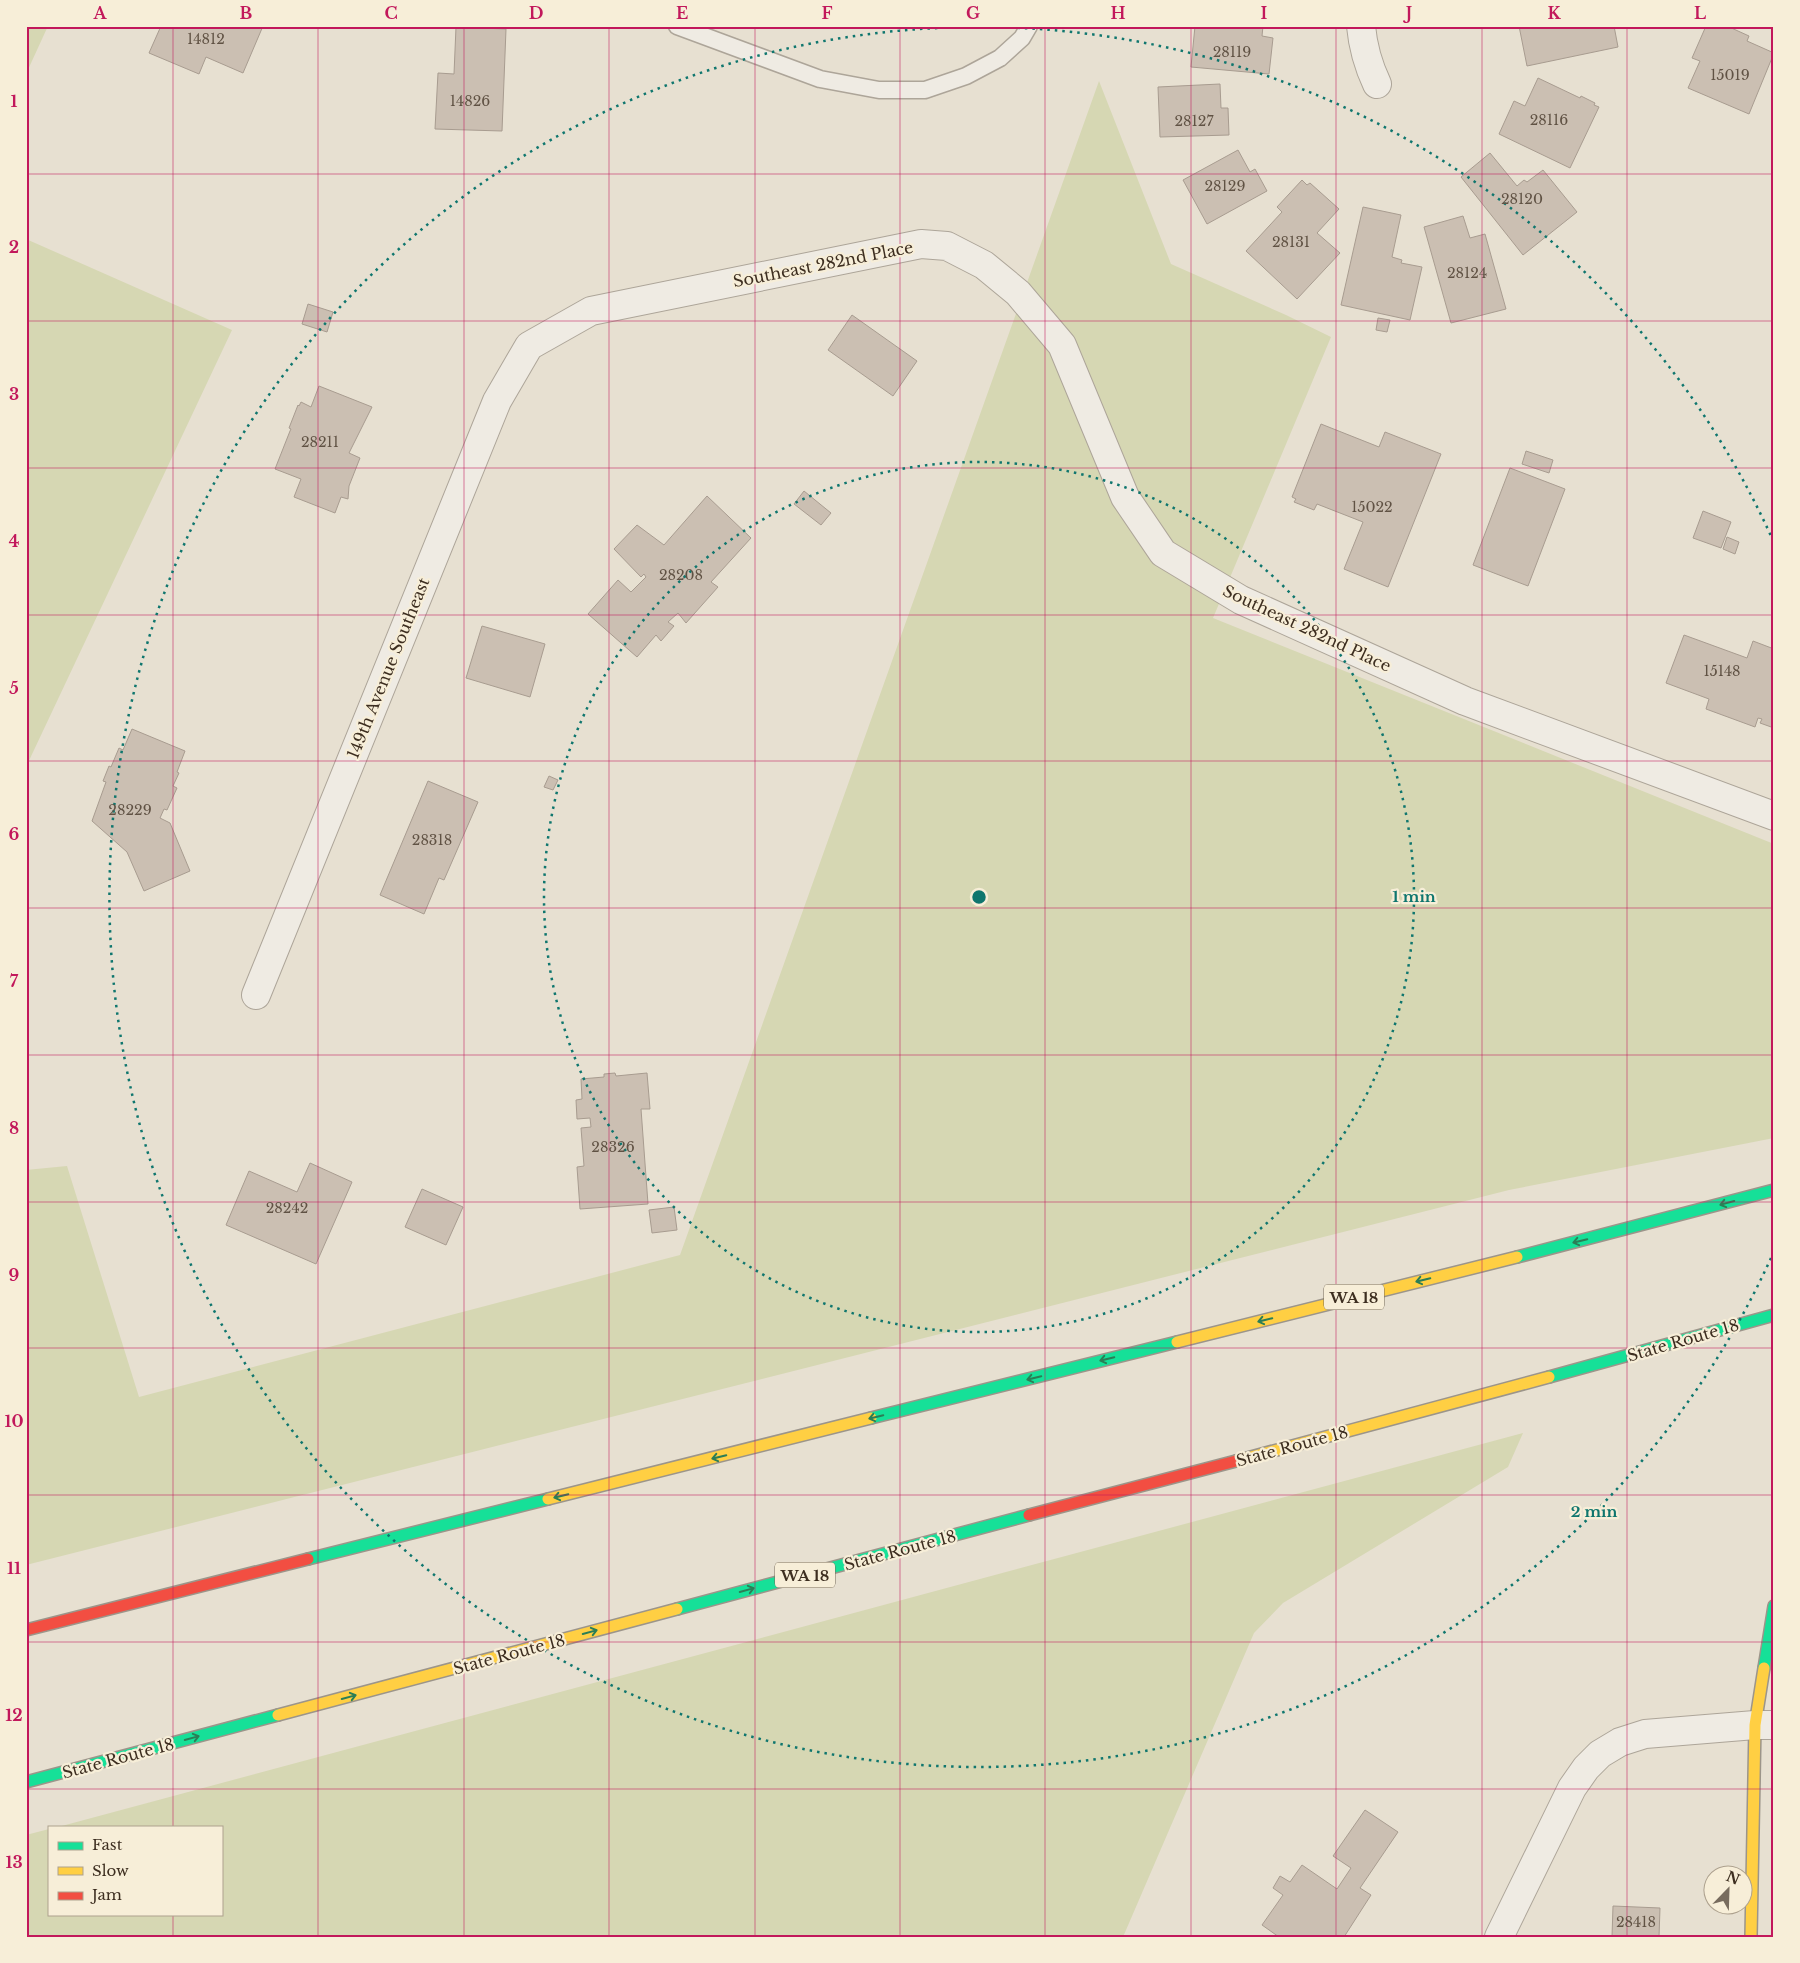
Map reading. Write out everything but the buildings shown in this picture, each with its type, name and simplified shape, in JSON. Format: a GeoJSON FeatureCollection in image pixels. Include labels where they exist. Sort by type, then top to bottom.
{"type":"FeatureCollection","features":[{"type":"Feature","properties":{"kind":"main road","name":"WA 18"},"geometry":{"type":"LineString","coordinates":[[26,1630],[1628,1229],[1774,1190]]}},
{"type":"Feature","properties":{"kind":"main road","name":"State Route 18"},"geometry":{"type":"LineString","coordinates":[[26,1782],[1584,1368],[1774,1315]]}},
{"type":"Feature","properties":{"kind":"main road"},"geometry":{"type":"LineString","coordinates":[[1751,1937],[1764,1725],[1774,1606]]}},
{"type":"Feature","properties":{"kind":"street"},"geometry":{"type":"LineString","coordinates":[[1361,26],[1362,43],[1368,64],[1377,84]]}},
{"type":"Feature","properties":{"kind":"street","name":"Southeast 282nd Place"},"geometry":{"type":"LineString","coordinates":[[529,346],[591,311],[921,244],[947,246],[984,264],[1018,293],[1062,345],[1125,497],[1163,552],[1241,600],[1465,701],[1774,816]]}},
{"type":"Feature","properties":{"kind":"street","name":"149th Avenue Southeast"},"geometry":{"type":"LineString","coordinates":[[256,995],[497,402],[529,346]]}},
{"type":"Feature","properties":{"kind":"street"},"geometry":{"type":"LineString","coordinates":[[1498,1937],[1572,1788],[1586,1768],[1600,1754],[1620,1742],[1645,1734],[1764,1725]]}},
{"type":"Feature","properties":{"kind":"lane"},"geometry":{"type":"LineString","coordinates":[[677,26],[820,79],[879,90],[925,90],[966,76],[1000,58],[1022,38],[1029,26]]}},
{"type":"Feature","properties":{"kind":"green space"},"geometry":{"type":"Polygon","coordinates":[[[26,26],[48,26],[26,74],[26,26]]]}},
{"type":"Feature","properties":{"kind":"green space"},"geometry":{"type":"Polygon","coordinates":[[[1099,81],[1171,264],[1331,337],[1213,618],[1774,844],[1774,1138],[1509,1190],[26,1565],[26,1170],[67,1166],[139,1397],[680,1255],[1099,81]]]}},
{"type":"Feature","properties":{"kind":"green space"},"geometry":{"type":"Polygon","coordinates":[[[26,239],[232,330],[26,767],[26,239]]]}},
{"type":"Feature","properties":{"kind":"green space"},"geometry":{"type":"Polygon","coordinates":[[[1523,1433],[1508,1467],[1283,1603],[1254,1633],[1123,1937],[26,1937],[26,1835],[48,1829],[48,1916],[222,1916],[222,1826],[62,1826],[1523,1433]]]}},
{"type":"Feature","properties":{"kind":"traffic: fast"},"geometry":{"type":"LineString","coordinates":[[1517,1257],[1774,1190]]}},
{"type":"Feature","properties":{"kind":"traffic: fast"},"geometry":{"type":"LineString","coordinates":[[1549,1377],[1774,1315]]}},
{"type":"Feature","properties":{"kind":"traffic: fast"},"geometry":{"type":"LineString","coordinates":[[871,1418],[1177,1342]]}},
{"type":"Feature","properties":{"kind":"traffic: fast"},"geometry":{"type":"LineString","coordinates":[[308,1559],[548,1499]]}},
{"type":"Feature","properties":{"kind":"traffic: fast"},"geometry":{"type":"LineString","coordinates":[[677,1609],[1029,1515]]}},
{"type":"Feature","properties":{"kind":"traffic: fast"},"geometry":{"type":"LineString","coordinates":[[1764,1668],[1774,1606]]}},
{"type":"Feature","properties":{"kind":"traffic: fast"},"geometry":{"type":"LineString","coordinates":[[26,1782],[278,1715]]}},
{"type":"Feature","properties":{"kind":"traffic: slow"},"geometry":{"type":"LineString","coordinates":[[1177,1342],[1517,1257]]}},
{"type":"Feature","properties":{"kind":"traffic: slow"},"geometry":{"type":"LineString","coordinates":[[1236,1461],[1549,1377]]}},
{"type":"Feature","properties":{"kind":"traffic: slow"},"geometry":{"type":"LineString","coordinates":[[548,1499],[871,1418]]}},
{"type":"Feature","properties":{"kind":"traffic: slow"},"geometry":{"type":"LineString","coordinates":[[278,1715],[677,1609]]}},
{"type":"Feature","properties":{"kind":"traffic: slow"},"geometry":{"type":"LineString","coordinates":[[1751,1937],[1755,1725],[1764,1668]]}},
{"type":"Feature","properties":{"kind":"traffic: jam"},"geometry":{"type":"LineString","coordinates":[[1029,1515],[1236,1461]]}},
{"type":"Feature","properties":{"kind":"traffic: jam"},"geometry":{"type":"LineString","coordinates":[[26,1630],[308,1559]]}}]}
